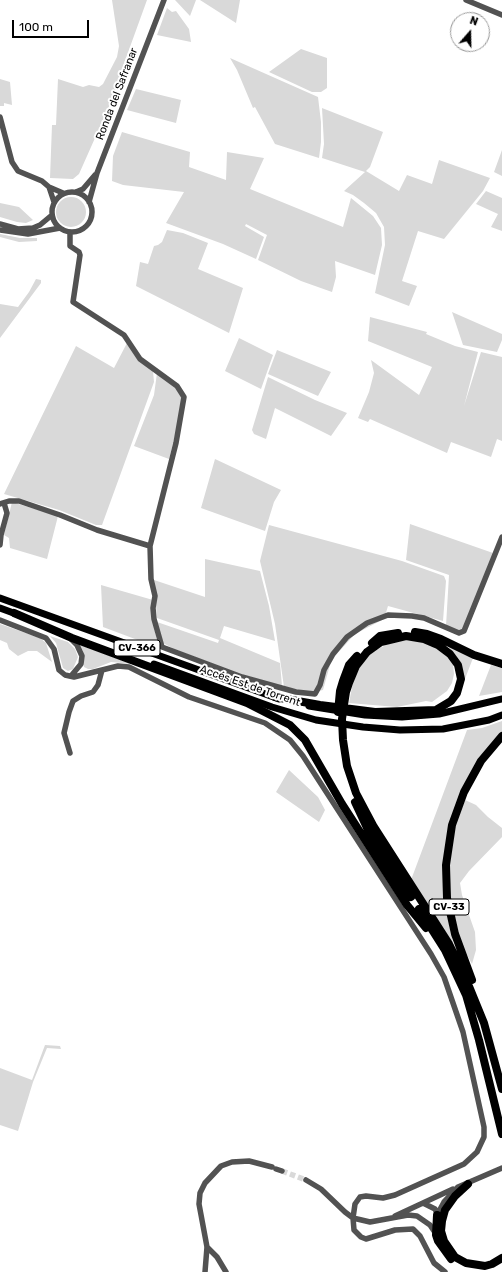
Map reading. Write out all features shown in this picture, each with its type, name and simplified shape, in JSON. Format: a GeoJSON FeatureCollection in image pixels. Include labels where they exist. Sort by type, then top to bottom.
{"type":"FeatureCollection","features":[{"type":"Feature","properties":{"kind":"highway"},"geometry":{"type":"LineString","coordinates":[[14,613],[68,636],[248,703],[290,725],[309,746],[342,804],[407,905],[433,936],[460,981]]}},
{"type":"Feature","properties":{"kind":"highway","name":"CV-33"},"geometry":{"type":"LineString","coordinates":[[502,664],[474,655],[426,634],[405,632],[380,636],[363,649],[350,665],[343,692],[340,740],[342,768],[352,797],[369,832],[445,950],[460,981],[479,1040],[502,1134]]}},
{"type":"Feature","properties":{"kind":"highway"},"geometry":{"type":"LineString","coordinates":[[274,697],[375,712],[436,710],[451,701],[457,693],[461,679],[460,671],[454,659],[438,645],[424,639],[406,636],[381,642],[367,652],[356,666],[343,692]]}},
{"type":"Feature","properties":{"kind":"highway","name":"CV-33"},"geometry":{"type":"LineString","coordinates":[[502,736],[481,761],[464,792],[452,825],[446,865],[447,898],[455,934],[488,1021],[502,1084]]}},
{"type":"Feature","properties":{"kind":"highway"},"geometry":{"type":"LineString","coordinates":[[340,740],[356,793],[374,827],[449,944],[464,974],[484,1023],[502,1089]]}},
{"type":"Feature","properties":{"kind":"highway"},"geometry":{"type":"LineString","coordinates":[[463,1187],[450,1203],[442,1221],[444,1241],[455,1257],[466,1263],[479,1266],[492,1264],[502,1258]]}},
{"type":"Feature","properties":{"kind":"highway"},"geometry":{"type":"LineString","coordinates":[[437,1215],[436,1235],[447,1255],[460,1265],[476,1269],[502,1266]]}},
{"type":"Feature","properties":{"kind":"main road","name":"Accés Est de Torrent"},"geometry":{"type":"LineString","coordinates":[[0,598],[274,697],[319,709],[365,715],[402,717],[439,714],[502,699]]}},
{"type":"Feature","properties":{"kind":"main road","name":"Accés Est de Torrent"},"geometry":{"type":"LineString","coordinates":[[0,608],[272,707],[316,720],[363,728],[400,730],[443,729],[488,720],[502,715]]}},
{"type":"Feature","properties":{"kind":"street","name":"Ronda del Safranar"},"geometry":{"type":"LineString","coordinates":[[89,202],[97,173],[164,0]]}},
{"type":"Feature","properties":{"kind":"street"},"geometry":{"type":"LineString","coordinates":[[466,0],[502,15]]}},
{"type":"Feature","properties":{"kind":"street"},"geometry":{"type":"LineString","coordinates":[[0,117],[12,162],[18,171],[42,181],[49,187],[63,194]]}},
{"type":"Feature","properties":{"kind":"street","name":"Ronda del Safranar"},"geometry":{"type":"LineString","coordinates":[[76,192],[83,189],[97,173]]}},
{"type":"Feature","properties":{"kind":"street"},"geometry":{"type":"LineString","coordinates":[[49,187],[54,202],[52,215],[56,224],[60,228],[70,232],[80,230],[88,224],[92,214],[89,202],[86,198],[76,192],[63,194],[54,202]]}},
{"type":"Feature","properties":{"kind":"street"},"geometry":{"type":"LineString","coordinates":[[0,224],[18,229],[33,228],[40,225],[52,215]]}},
{"type":"Feature","properties":{"kind":"street"},"geometry":{"type":"LineString","coordinates":[[0,230],[28,234],[60,228]]}},
{"type":"Feature","properties":{"kind":"street"},"geometry":{"type":"LineString","coordinates":[[70,232],[70,246],[79,252],[80,255],[73,302],[124,335],[140,359],[177,386],[184,397],[176,443],[150,546],[151,579],[155,596],[153,608],[154,620],[162,646],[242,677],[296,692],[315,694],[320,685],[324,670],[333,654],[348,637],[367,623],[388,615],[412,616],[424,618],[459,633],[464,631],[502,538]]}},
{"type":"Feature","properties":{"kind":"street"},"geometry":{"type":"LineString","coordinates":[[0,545],[6,514],[2,504],[13,500],[60,515],[97,530],[150,546]]}},
{"type":"Feature","properties":{"kind":"street"},"geometry":{"type":"LineString","coordinates":[[0,620],[46,638],[54,649],[59,670],[71,676],[91,674],[118,666],[129,666],[189,697],[265,723],[290,740],[303,756],[444,977],[463,1032],[483,1116],[484,1127],[481,1144],[477,1152],[464,1164],[414,1187],[383,1198],[366,1196],[360,1198],[355,1204],[353,1218],[354,1230],[360,1237],[366,1239],[395,1230],[413,1229],[420,1236],[434,1263],[445,1272]]}},
{"type":"Feature","properties":{"kind":"street"},"geometry":{"type":"LineString","coordinates":[[68,636],[80,651],[82,656],[81,664],[71,676]]}},
{"type":"Feature","properties":{"kind":"street"},"geometry":{"type":"LineString","coordinates":[[81,664],[85,671],[91,674]]}},
{"type":"Feature","properties":{"kind":"street"},"geometry":{"type":"LineString","coordinates":[[70,753],[64,733],[71,707],[73,702],[93,692],[98,685],[102,670]]}},
{"type":"Feature","properties":{"kind":"street"},"geometry":{"type":"LineString","coordinates":[[205,1272],[207,1247],[199,1204],[203,1188],[212,1174],[221,1166],[242,1160],[258,1162],[276,1169]]}},
{"type":"Feature","properties":{"kind":"street"},"geometry":{"type":"LineString","coordinates":[[388,1220],[502,1168]]}},
{"type":"Feature","properties":{"kind":"street"},"geometry":{"type":"LineString","coordinates":[[306,1180],[321,1189],[353,1218],[370,1222],[388,1220],[408,1215],[424,1220],[430,1225],[436,1235]]}},
{"type":"Feature","properties":{"kind":"street"},"geometry":{"type":"LineString","coordinates":[[424,1220],[434,1218],[448,1200],[463,1187]]}},
{"type":"Feature","properties":{"kind":"street"},"geometry":{"type":"LineString","coordinates":[[423,1203],[435,1209],[442,1242],[446,1250],[455,1257]]}},
{"type":"Feature","properties":{"kind":"street"},"geometry":{"type":"LineString","coordinates":[[207,1247],[217,1257],[226,1272]]}},
{"type":"Feature","properties":{"kind":"shaded area"},"geometry":{"type":"Polygon","coordinates":[[[112,0],[147,0],[122,69],[119,84],[79,174],[73,179],[50,178],[52,125],[56,125],[58,79],[83,87],[89,85],[99,87],[103,84],[117,57],[119,46],[112,0]]]}},
{"type":"Feature","properties":{"kind":"shaded area"},"geometry":{"type":"Polygon","coordinates":[[[175,0],[196,0],[190,16],[175,0]]]}},
{"type":"Feature","properties":{"kind":"shaded area"},"geometry":{"type":"Polygon","coordinates":[[[200,0],[240,0],[236,23],[200,0]]]}},
{"type":"Feature","properties":{"kind":"shaded area"},"geometry":{"type":"Polygon","coordinates":[[[167,8],[172,12],[176,11],[189,29],[191,42],[157,35],[167,8]]]}},
{"type":"Feature","properties":{"kind":"shaded area"},"geometry":{"type":"Polygon","coordinates":[[[301,49],[327,58],[327,88],[321,92],[312,92],[269,72],[301,49]]]}},
{"type":"Feature","properties":{"kind":"shaded area"},"geometry":{"type":"Polygon","coordinates":[[[230,58],[318,97],[321,122],[319,158],[275,144],[255,107],[253,108],[237,70],[230,58]]]}},
{"type":"Feature","properties":{"kind":"shaded area"},"geometry":{"type":"Polygon","coordinates":[[[0,79],[10,82],[12,105],[4,103],[4,106],[0,106],[0,79]]]}},
{"type":"Feature","properties":{"kind":"shaded area"},"geometry":{"type":"Polygon","coordinates":[[[136,89],[181,100],[176,123],[127,110],[136,89]]]}},
{"type":"Feature","properties":{"kind":"shaded area"},"geometry":{"type":"Polygon","coordinates":[[[322,108],[383,132],[370,167],[366,171],[399,191],[407,175],[432,184],[439,160],[490,178],[483,191],[444,239],[418,231],[402,281],[417,286],[409,306],[375,293],[385,245],[384,227],[376,213],[353,195],[344,191],[365,172],[322,158],[324,144],[322,108]]]}},
{"type":"Feature","properties":{"kind":"shaded area"},"geometry":{"type":"Polygon","coordinates":[[[122,132],[190,152],[189,167],[226,180],[227,152],[264,158],[250,189],[343,227],[351,198],[373,216],[381,228],[382,245],[375,275],[335,261],[336,277],[332,292],[301,281],[258,260],[267,235],[246,224],[245,226],[264,237],[256,259],[223,244],[166,223],[184,192],[123,185],[112,181],[113,156],[122,132]]]}},
{"type":"Feature","properties":{"kind":"shaded area"},"geometry":{"type":"Polygon","coordinates":[[[502,150],[502,176],[494,172],[502,150]]]}},
{"type":"Feature","properties":{"kind":"shaded area"},"geometry":{"type":"Polygon","coordinates":[[[486,191],[502,198],[502,231],[491,227],[498,214],[476,204],[486,191]]]}},
{"type":"Feature","properties":{"kind":"shaded area"},"geometry":{"type":"Polygon","coordinates":[[[71,197],[82,201],[86,212],[82,223],[71,227],[60,223],[56,212],[60,201],[71,197]]]}},
{"type":"Feature","properties":{"kind":"shaded area"},"geometry":{"type":"Polygon","coordinates":[[[0,203],[19,207],[33,220],[26,223],[0,217],[0,203]]]}},
{"type":"Feature","properties":{"kind":"shaded area"},"geometry":{"type":"Polygon","coordinates":[[[167,230],[183,233],[208,243],[198,269],[243,288],[229,333],[136,286],[140,262],[148,264],[154,246],[162,242],[167,230]]]}},
{"type":"Feature","properties":{"kind":"shaded area"},"geometry":{"type":"Polygon","coordinates":[[[0,234],[20,238],[37,238],[37,241],[19,242],[0,237],[0,234]]]}},
{"type":"Feature","properties":{"kind":"shaded area"},"geometry":{"type":"Polygon","coordinates":[[[36,279],[41,280],[41,283],[0,338],[0,304],[18,307],[36,279]]]}},
{"type":"Feature","properties":{"kind":"shaded area"},"geometry":{"type":"Polygon","coordinates":[[[452,312],[502,334],[502,340],[497,352],[463,345],[452,312]]]}},
{"type":"Feature","properties":{"kind":"shaded area"},"geometry":{"type":"Polygon","coordinates":[[[370,317],[427,332],[426,334],[455,346],[478,352],[464,406],[481,352],[502,357],[502,441],[497,439],[491,457],[451,442],[447,453],[370,419],[368,422],[358,418],[369,392],[374,373],[371,360],[419,395],[432,367],[368,341],[370,317]]]}},
{"type":"Feature","properties":{"kind":"shaded area"},"geometry":{"type":"Polygon","coordinates":[[[239,338],[273,355],[261,389],[225,371],[239,338]]]}},
{"type":"Feature","properties":{"kind":"shaded area"},"geometry":{"type":"Polygon","coordinates":[[[127,343],[153,371],[154,382],[102,525],[96,525],[59,510],[4,494],[76,346],[114,368],[127,343]]]}},
{"type":"Feature","properties":{"kind":"shaded area"},"geometry":{"type":"Polygon","coordinates":[[[277,350],[331,372],[318,396],[268,374],[277,350]]]}},
{"type":"Feature","properties":{"kind":"shaded area"},"geometry":{"type":"Polygon","coordinates":[[[157,373],[173,385],[182,396],[182,408],[169,459],[134,446],[154,395],[157,373]]]}},
{"type":"Feature","properties":{"kind":"shaded area"},"geometry":{"type":"Polygon","coordinates":[[[268,377],[315,400],[347,413],[331,436],[275,408],[266,439],[254,434],[252,430],[268,377]]]}},
{"type":"Feature","properties":{"kind":"shaded area"},"geometry":{"type":"Polygon","coordinates":[[[215,459],[281,490],[274,502],[265,531],[201,508],[215,459]]]}},
{"type":"Feature","properties":{"kind":"shaded area"},"geometry":{"type":"Polygon","coordinates":[[[12,502],[58,516],[47,559],[10,548],[9,538],[4,535],[12,502]]]}},
{"type":"Feature","properties":{"kind":"shaded area"},"geometry":{"type":"Polygon","coordinates":[[[410,524],[493,553],[462,635],[446,626],[449,575],[406,560],[410,524]]]}},
{"type":"Feature","properties":{"kind":"shaded area"},"geometry":{"type":"Polygon","coordinates":[[[269,525],[402,561],[444,576],[446,581],[443,621],[388,606],[384,619],[355,634],[335,656],[330,665],[323,690],[310,693],[284,687],[275,624],[260,561],[269,525]]]}},
{"type":"Feature","properties":{"kind":"shaded area"},"geometry":{"type":"Polygon","coordinates":[[[205,559],[260,571],[269,606],[275,641],[224,626],[220,638],[280,663],[282,686],[237,673],[174,649],[163,643],[157,622],[218,643],[219,640],[157,618],[154,580],[205,597],[205,559]]]}},
{"type":"Feature","properties":{"kind":"shaded area"},"geometry":{"type":"Polygon","coordinates":[[[101,585],[153,600],[154,627],[159,648],[103,627],[101,585]]]}},
{"type":"Feature","properties":{"kind":"shaded area"},"geometry":{"type":"Polygon","coordinates":[[[0,624],[40,638],[46,643],[52,662],[37,651],[28,651],[18,656],[9,649],[7,643],[0,640],[0,624]]]}},
{"type":"Feature","properties":{"kind":"shaded area"},"geometry":{"type":"Polygon","coordinates":[[[50,636],[68,642],[75,649],[78,657],[73,669],[68,671],[63,668],[56,643],[50,636]]]}},
{"type":"Feature","properties":{"kind":"shaded area"},"geometry":{"type":"Polygon","coordinates":[[[406,640],[419,641],[431,645],[449,658],[453,664],[454,674],[452,683],[447,691],[432,702],[426,701],[397,707],[349,703],[352,687],[358,670],[372,652],[392,642],[406,640]]]}},
{"type":"Feature","properties":{"kind":"shaded area"},"geometry":{"type":"Polygon","coordinates":[[[80,645],[132,664],[111,662],[93,669],[88,669],[84,667],[83,651],[80,645]]]}},
{"type":"Feature","properties":{"kind":"shaded area"},"geometry":{"type":"Polygon","coordinates":[[[447,645],[473,658],[463,684],[456,656],[447,645]]]}},
{"type":"Feature","properties":{"kind":"shaded area"},"geometry":{"type":"Polygon","coordinates":[[[491,665],[502,668],[502,692],[479,696],[491,665]]]}},
{"type":"Feature","properties":{"kind":"shaded area"},"geometry":{"type":"Polygon","coordinates":[[[502,721],[502,732],[454,809],[444,902],[455,951],[411,880],[467,730],[482,728],[502,721]]]}},
{"type":"Feature","properties":{"kind":"shaded area"},"geometry":{"type":"Polygon","coordinates":[[[289,770],[318,797],[325,810],[319,822],[276,792],[289,770]]]}},
{"type":"Feature","properties":{"kind":"shaded area"},"geometry":{"type":"Polygon","coordinates":[[[465,800],[476,805],[502,828],[502,837],[469,871],[460,883],[462,895],[475,932],[476,950],[472,964],[461,944],[451,900],[449,868],[455,827],[465,800]]]}},
{"type":"Feature","properties":{"kind":"shaded area"},"geometry":{"type":"Polygon","coordinates":[[[45,1045],[60,1046],[61,1049],[47,1048],[33,1082],[18,1131],[0,1125],[0,1068],[32,1080],[45,1045]]]}},
{"type":"Feature","properties":{"kind":"tunnel"},"geometry":{"type":"LineString","coordinates":[[282,1171],[306,1180]]}}]}
